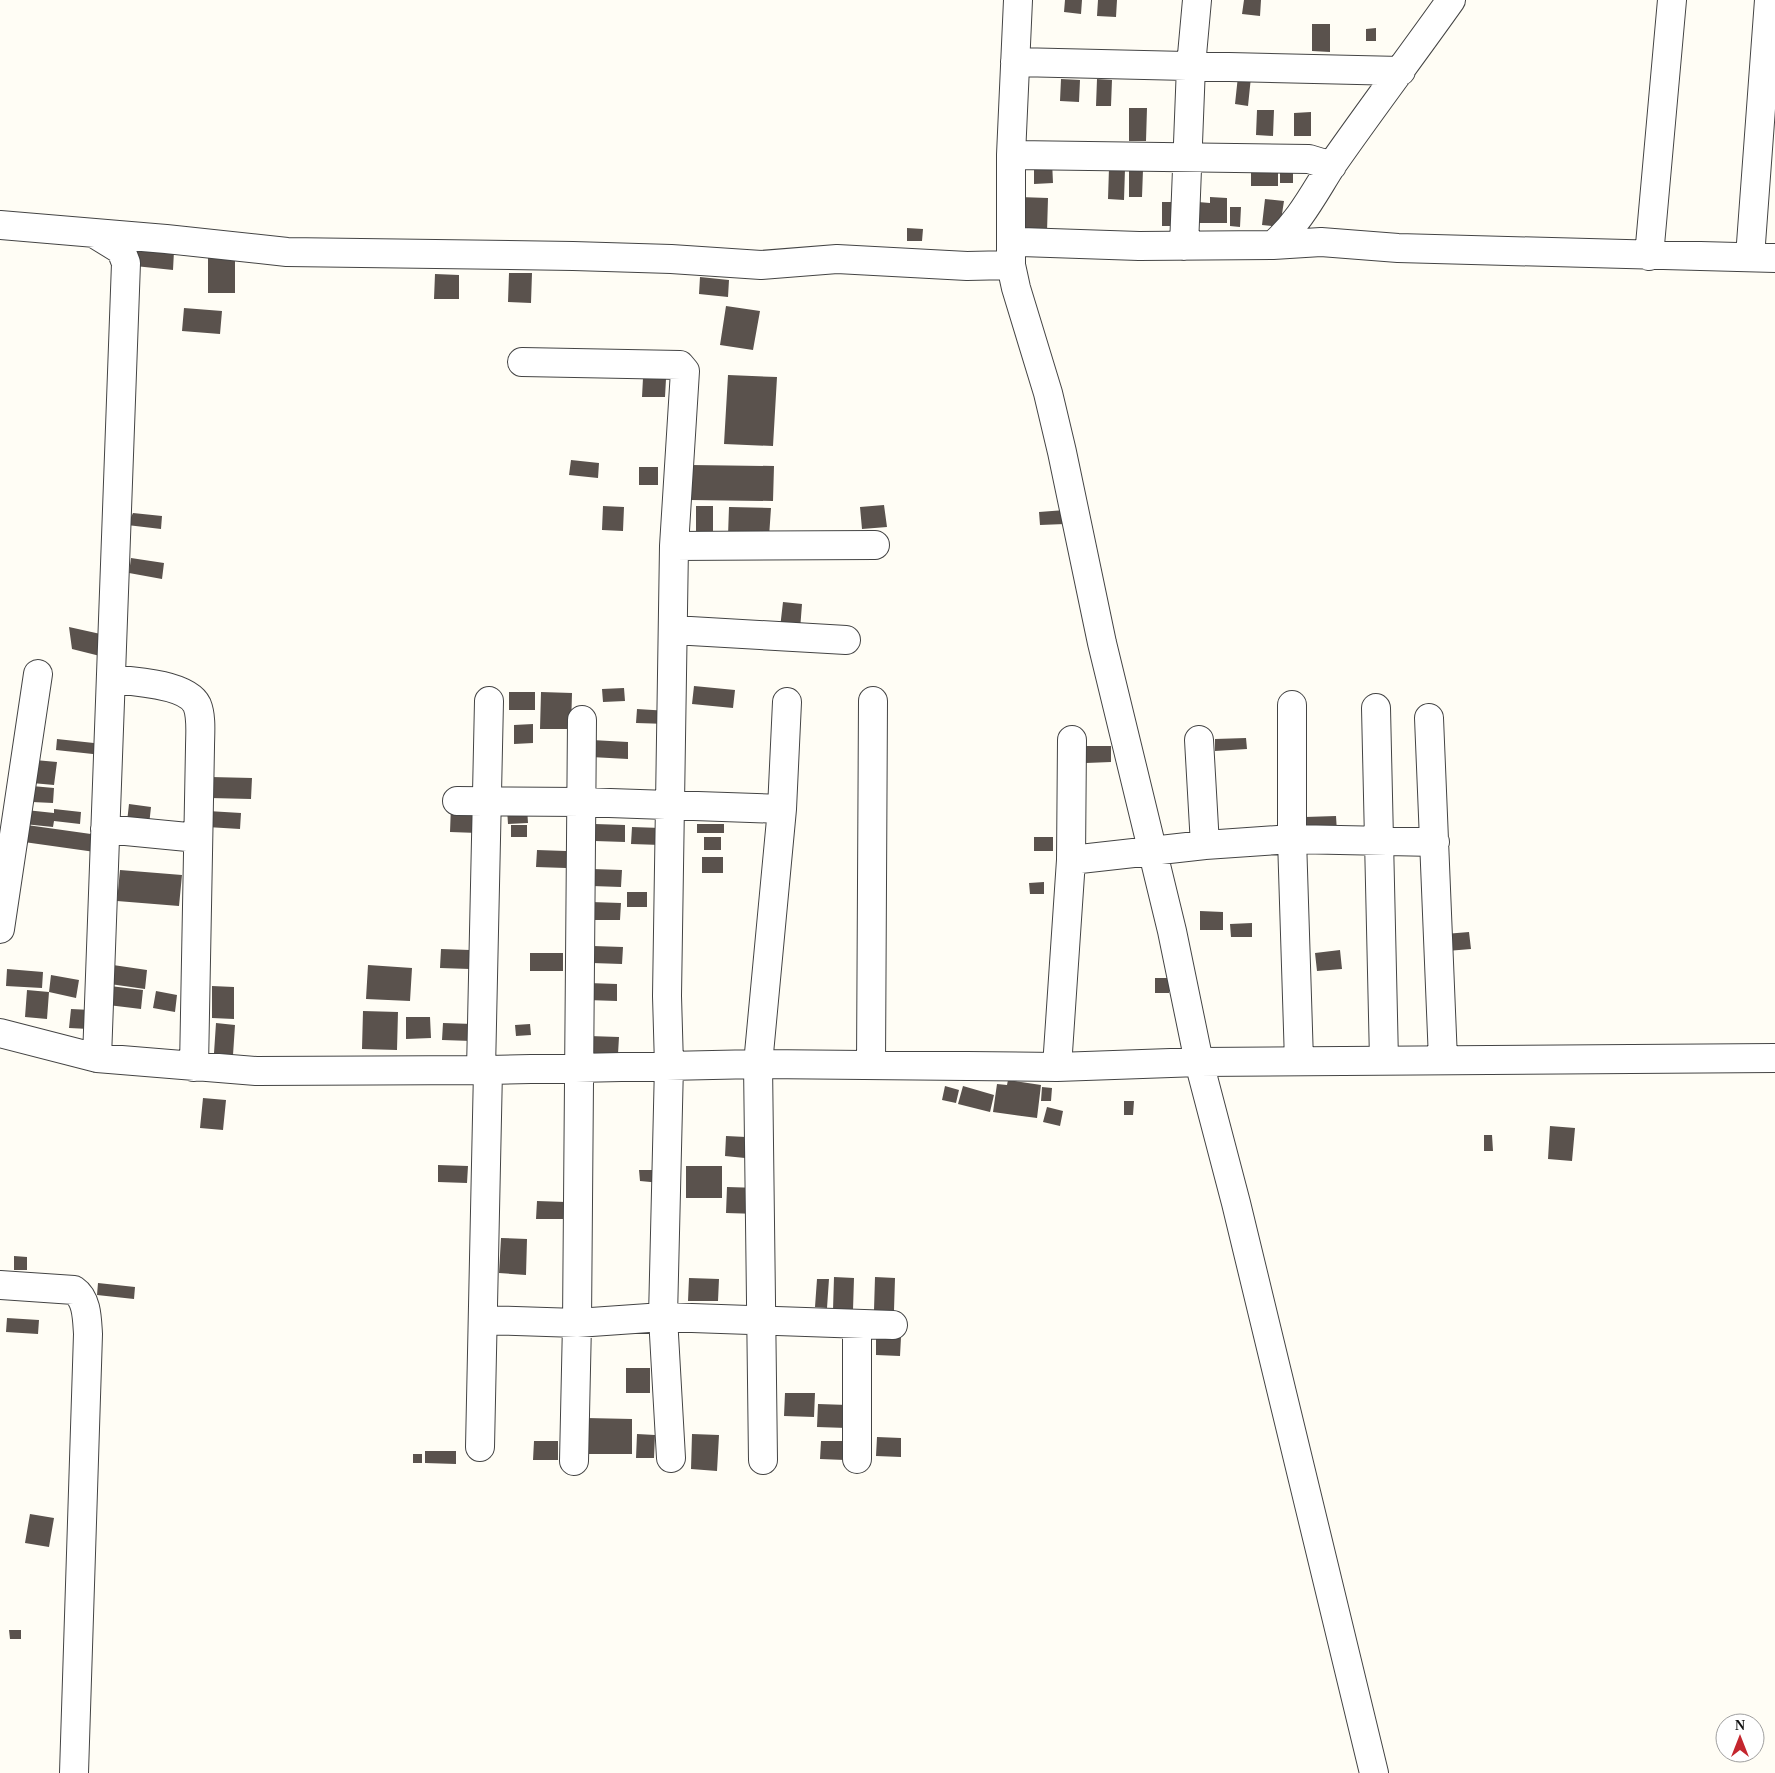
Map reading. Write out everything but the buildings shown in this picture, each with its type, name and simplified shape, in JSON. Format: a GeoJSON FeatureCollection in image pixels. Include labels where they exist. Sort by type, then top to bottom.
{"type":"FeatureCollection","features":[{"type":"Feature","properties":{"kind":"street"},"geometry":{"type":"LineString","coordinates":[[1018,0],[1014,62],[1011,257],[1052,410],[1102,643],[1172,931],[1199,1062],[1238,1213],[1374,1773]]}},
{"type":"Feature","properties":{"kind":"street"},"geometry":{"type":"LineString","coordinates":[[1184,246],[1191,66],[1197,0]]}},
{"type":"Feature","properties":{"kind":"street"},"geometry":{"type":"LineString","coordinates":[[1273,245],[1285,235],[1306,208],[1332,166],[1451,0]]}},
{"type":"Feature","properties":{"kind":"street"},"geometry":{"type":"LineString","coordinates":[[1649,256],[1672,0]]}},
{"type":"Feature","properties":{"kind":"street"},"geometry":{"type":"LineString","coordinates":[[0,225],[287,252],[582,256],[671,259],[760,266],[837,259],[966,266],[1011,257],[1021,242],[1184,246],[1273,245],[1321,242],[1398,248],[1649,256],[1762,257],[1769,0]]}},
{"type":"Feature","properties":{"kind":"street"},"geometry":{"type":"LineString","coordinates":[[1014,62],[1401,71]]}},
{"type":"Feature","properties":{"kind":"street"},"geometry":{"type":"LineString","coordinates":[[1012,155],[1309,159],[1332,166]]}},
{"type":"Feature","properties":{"kind":"street"},"geometry":{"type":"LineString","coordinates":[[94,233],[121,250],[126,263],[97,1058]]}},
{"type":"Feature","properties":{"kind":"street"},"geometry":{"type":"LineString","coordinates":[[522,362],[680,365],[684,368],[674,546],[667,996],[669,1065],[663,1317],[671,1458]]}},
{"type":"Feature","properties":{"kind":"street"},"geometry":{"type":"LineString","coordinates":[[674,546],[874,545]]}},
{"type":"Feature","properties":{"kind":"street"},"geometry":{"type":"LineString","coordinates":[[673,630],[846,640]]}},
{"type":"Feature","properties":{"kind":"street"},"geometry":{"type":"LineString","coordinates":[[0,929],[38,674]]}},
{"type":"Feature","properties":{"kind":"street"},"geometry":{"type":"LineString","coordinates":[[111,679],[150,683],[180,692],[188,696],[197,705],[200,747],[194,1067]]}},
{"type":"Feature","properties":{"kind":"street"},"geometry":{"type":"LineString","coordinates":[[480,1447],[483,1320],[486,801],[489,700]]}},
{"type":"Feature","properties":{"kind":"street"},"geometry":{"type":"LineString","coordinates":[[872,1065],[873,701]]}},
{"type":"Feature","properties":{"kind":"street"},"geometry":{"type":"LineString","coordinates":[[763,1460],[758,1064],[782,809],[787,702]]}},
{"type":"Feature","properties":{"kind":"street"},"geometry":{"type":"LineString","coordinates":[[1292,705],[1292,839],[1299,1061]]}},
{"type":"Feature","properties":{"kind":"street"},"geometry":{"type":"LineString","coordinates":[[1376,708],[1384,1060]]}},
{"type":"Feature","properties":{"kind":"street"},"geometry":{"type":"LineString","coordinates":[[1429,718],[1443,1060]]}},
{"type":"Feature","properties":{"kind":"street"},"geometry":{"type":"LineString","coordinates":[[574,1461],[577,1323],[582,720]]}},
{"type":"Feature","properties":{"kind":"street"},"geometry":{"type":"LineString","coordinates":[[1057,1067],[1071,860],[1072,740]]}},
{"type":"Feature","properties":{"kind":"street"},"geometry":{"type":"LineString","coordinates":[[1199,740],[1205,845]]}},
{"type":"Feature","properties":{"kind":"street"},"geometry":{"type":"LineString","coordinates":[[457,800],[782,809]]}},
{"type":"Feature","properties":{"kind":"street"},"geometry":{"type":"LineString","coordinates":[[105,829],[198,838]]}},
{"type":"Feature","properties":{"kind":"street"},"geometry":{"type":"LineString","coordinates":[[1071,860],[1205,845],[1292,839],[1434,842]]}},
{"type":"Feature","properties":{"kind":"street"},"geometry":{"type":"LineString","coordinates":[[0,1034],[97,1058],[256,1071],[485,1070],[758,1064],[1057,1067],[1199,1062],[1775,1058]]}},
{"type":"Feature","properties":{"kind":"street"},"geometry":{"type":"LineString","coordinates":[[0,1285],[74,1290],[82,1298],[86,1312],[88,1334],[74,1773]]}},
{"type":"Feature","properties":{"kind":"street"},"geometry":{"type":"LineString","coordinates":[[483,1320],[577,1323],[663,1317],[894,1325]]}},
{"type":"Feature","properties":{"kind":"street"},"geometry":{"type":"LineString","coordinates":[[856,1459],[857,1324]]}}]}
